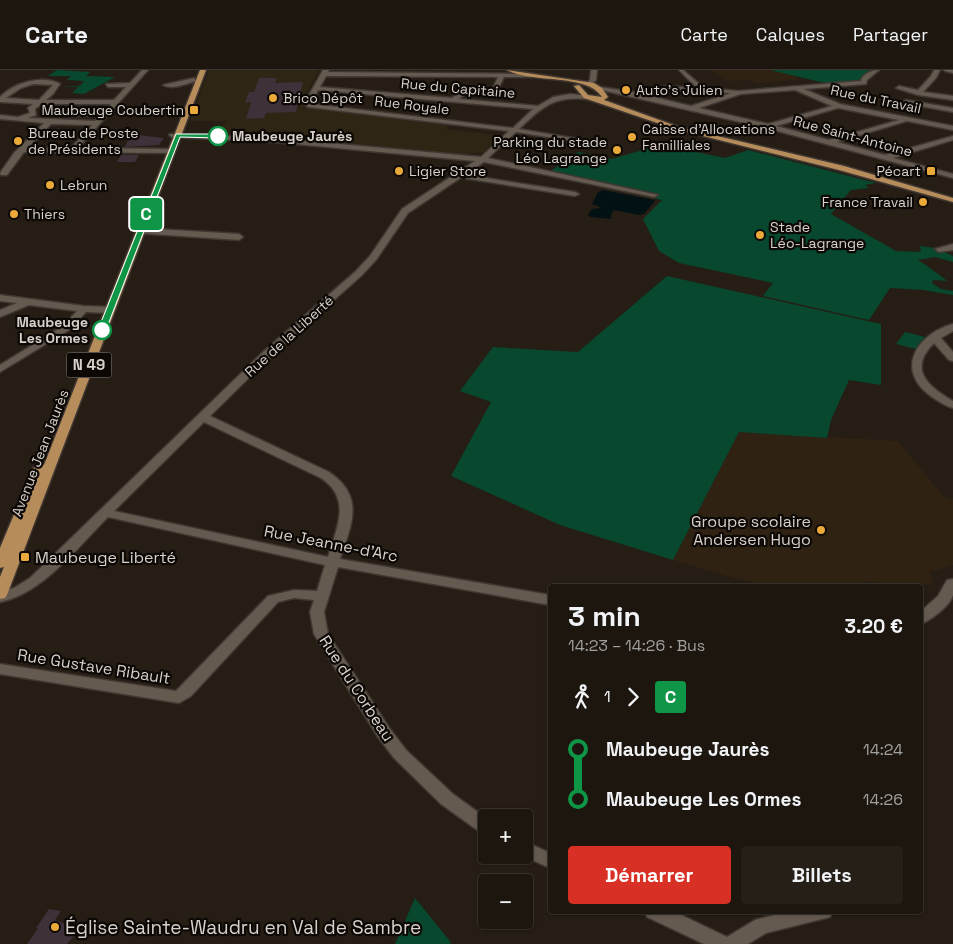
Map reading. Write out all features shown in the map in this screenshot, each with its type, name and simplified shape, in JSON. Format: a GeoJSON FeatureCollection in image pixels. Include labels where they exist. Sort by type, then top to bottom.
{"type":"FeatureCollection","features":[{"type":"Feature","properties":{"kind":"main road","name":"Avenue Jean Jaurès"},"geometry":{"type":"LineString","coordinates":[[175,135],[197,70]]}},
{"type":"Feature","properties":{"kind":"main road","name":"Avenue Jean Jaurès"},"geometry":{"type":"LineString","coordinates":[[0,596],[145,207],[203,70]]}},
{"type":"Feature","properties":{"kind":"main road"},"geometry":{"type":"LineString","coordinates":[[510,70],[571,82],[586,97],[684,130],[823,163],[953,200]]}},
{"type":"Feature","properties":{"kind":"main road"},"geometry":{"type":"LineString","coordinates":[[532,75],[588,83],[600,89],[605,97],[620,107]]}},
{"type":"Feature","properties":{"kind":"main road"},"geometry":{"type":"LineString","coordinates":[[579,88],[588,83]]}},
{"type":"Feature","properties":{"kind":"main road"},"geometry":{"type":"LineString","coordinates":[[595,99],[605,97]]}},
{"type":"Feature","properties":{"kind":"main road","name":"Avenue Jean Jaurès"},"geometry":{"type":"LineString","coordinates":[[0,564],[140,230],[145,207]]}},
{"type":"Feature","properties":{"kind":"street"},"geometry":{"type":"LineString","coordinates":[[72,151],[145,70]]}},
{"type":"Feature","properties":{"kind":"street"},"geometry":{"type":"LineString","coordinates":[[501,72],[510,70]]}},
{"type":"Feature","properties":{"kind":"street"},"geometry":{"type":"LineString","coordinates":[[588,83],[593,80],[594,70]]}},
{"type":"Feature","properties":{"kind":"street"},"geometry":{"type":"LineString","coordinates":[[664,88],[740,92],[864,83],[864,79],[876,70]]}},
{"type":"Feature","properties":{"kind":"street"},"geometry":{"type":"LineString","coordinates":[[898,109],[919,93],[934,77],[937,70]]}},
{"type":"Feature","properties":{"kind":"street"},"geometry":{"type":"LineString","coordinates":[[947,70],[953,70]]}},
{"type":"Feature","properties":{"kind":"street"},"geometry":{"type":"LineString","coordinates":[[681,71],[702,89]]}},
{"type":"Feature","properties":{"kind":"street"},"geometry":{"type":"LineString","coordinates":[[315,88],[325,72],[421,76],[501,72],[532,75]]}},
{"type":"Feature","properties":{"kind":"street"},"geometry":{"type":"LineString","coordinates":[[454,100],[464,90],[495,90],[501,72]]}},
{"type":"Feature","properties":{"kind":"street"},"geometry":{"type":"LineString","coordinates":[[166,85],[194,80]]}},
{"type":"Feature","properties":{"kind":"street"},"geometry":{"type":"LineString","coordinates":[[34,114],[32,108],[40,102],[51,93],[57,84],[40,83],[17,86],[1,100],[40,102],[117,102]]}},
{"type":"Feature","properties":{"kind":"street"},"geometry":{"type":"LineString","coordinates":[[108,85],[132,85]]}},
{"type":"Feature","properties":{"kind":"street","name":"Rue du Capitaine"},"geometry":{"type":"LineString","coordinates":[[315,88],[539,108]]}},
{"type":"Feature","properties":{"kind":"street","name":"Rue Royale"},"geometry":{"type":"LineString","coordinates":[[315,88],[307,104],[513,130],[604,144]]}},
{"type":"Feature","properties":{"kind":"street"},"geometry":{"type":"LineString","coordinates":[[565,96],[579,88]]}},
{"type":"Feature","properties":{"kind":"street","name":"Rue du Travail"},"geometry":{"type":"LineString","coordinates":[[795,88],[838,106],[898,109],[907,119],[953,128]]}},
{"type":"Feature","properties":{"kind":"street"},"geometry":{"type":"LineString","coordinates":[[899,88],[953,98]]}},
{"type":"Feature","properties":{"kind":"street","name":"Rue Saint-Antoine"},"geometry":{"type":"LineString","coordinates":[[600,89],[623,92],[768,126],[953,176]]}},
{"type":"Feature","properties":{"kind":"street"},"geometry":{"type":"LineString","coordinates":[[605,97],[609,94],[623,92]]}},
{"type":"Feature","properties":{"kind":"street"},"geometry":{"type":"LineString","coordinates":[[691,108],[740,92]]}},
{"type":"Feature","properties":{"kind":"street","name":"Rue de la Liberté"},"geometry":{"type":"LineString","coordinates":[[0,596],[10,596],[24,590],[35,582],[266,355],[364,268],[405,211],[482,159],[539,108],[565,96],[586,97]]}},
{"type":"Feature","properties":{"kind":"street"},"geometry":{"type":"LineString","coordinates":[[768,126],[838,106]]}},
{"type":"Feature","properties":{"kind":"street"},"geometry":{"type":"LineString","coordinates":[[898,109],[953,110]]}},
{"type":"Feature","properties":{"kind":"street"},"geometry":{"type":"LineString","coordinates":[[18,119],[34,114],[53,114]]}},
{"type":"Feature","properties":{"kind":"street"},"geometry":{"type":"LineString","coordinates":[[62,114],[106,114]]}},
{"type":"Feature","properties":{"kind":"street"},"geometry":{"type":"LineString","coordinates":[[0,118],[98,123]]}},
{"type":"Feature","properties":{"kind":"street"},"geometry":{"type":"LineString","coordinates":[[831,142],[907,119]]}},
{"type":"Feature","properties":{"kind":"street"},"geometry":{"type":"LineString","coordinates":[[4,173],[22,150],[49,122]]}},
{"type":"Feature","properties":{"kind":"street"},"geometry":{"type":"LineString","coordinates":[[175,135],[274,140],[482,159],[654,195]]}},
{"type":"Feature","properties":{"kind":"street"},"geometry":{"type":"LineString","coordinates":[[887,157],[953,138]]}},
{"type":"Feature","properties":{"kind":"street"},"geometry":{"type":"LineString","coordinates":[[22,150],[168,151]]}},
{"type":"Feature","properties":{"kind":"street"},"geometry":{"type":"LineString","coordinates":[[470,177],[575,194]]}},
{"type":"Feature","properties":{"kind":"street"},"geometry":{"type":"LineString","coordinates":[[140,230],[239,237]]}},
{"type":"Feature","properties":{"kind":"street"},"geometry":{"type":"LineString","coordinates":[[939,249],[953,247]]}},
{"type":"Feature","properties":{"kind":"street"},"geometry":{"type":"LineString","coordinates":[[0,298],[106,310]]}},
{"type":"Feature","properties":{"kind":"street"},"geometry":{"type":"LineString","coordinates":[[0,314],[28,302]]}},
{"type":"Feature","properties":{"kind":"street"},"geometry":{"type":"LineString","coordinates":[[0,369],[66,328],[84,309]]}},
{"type":"Feature","properties":{"kind":"street"},"geometry":{"type":"LineString","coordinates":[[953,327],[934,337],[922,350],[916,369],[919,378],[927,387],[953,405]]}},
{"type":"Feature","properties":{"kind":"street"},"geometry":{"type":"LineString","coordinates":[[934,337],[953,358]]}},
{"type":"Feature","properties":{"kind":"street","name":"Rue du Corbeau"},"geometry":{"type":"LineString","coordinates":[[204,418],[325,475],[339,487],[345,500],[347,516],[317,612],[321,634],[384,733],[400,754],[447,799],[478,821]]}},
{"type":"Feature","properties":{"kind":"street","name":"Rue Jeanne-d'Arc"},"geometry":{"type":"LineString","coordinates":[[106,513],[333,562],[548,600]]}},
{"type":"Feature","properties":{"kind":"street"},"geometry":{"type":"LineString","coordinates":[[923,616],[948,600],[953,580]]}},
{"type":"Feature","properties":{"kind":"street","name":"Rue Gustave Ribault"},"geometry":{"type":"LineString","coordinates":[[0,669],[179,696],[186,692],[273,599],[294,594],[321,596]]}},
{"type":"Feature","properties":{"kind":"street"},"geometry":{"type":"LineString","coordinates":[[533,852],[548,860]]}},
{"type":"Feature","properties":{"kind":"street"},"geometry":{"type":"LineString","coordinates":[[660,914],[723,944]]}},
{"type":"Feature","properties":{"kind":"street"},"geometry":{"type":"LineString","coordinates":[[731,944],[762,926],[811,914]]}},
{"type":"Feature","properties":{"kind":"shaded area"},"geometry":{"type":"Polygon","coordinates":[[[209,70],[319,70],[307,92],[303,107],[450,124],[446,129],[500,135],[484,152],[463,155],[215,134],[227,121],[190,121],[209,70]]]}},
{"type":"Feature","properties":{"kind":"shaded area"},"geometry":{"type":"Polygon","coordinates":[[[711,70],[770,70],[792,75],[800,80],[756,83],[751,80],[727,81],[711,70]]]}},
{"type":"Feature","properties":{"kind":"shaded area"},"geometry":{"type":"Polygon","coordinates":[[[603,190],[655,201],[644,214],[639,215],[614,210],[611,219],[591,217],[588,215],[592,209],[602,208],[592,204],[598,192],[603,190]]]}},
{"type":"Feature","properties":{"kind":"shaded area","name":"Groupe scolaire Andersen Hugo"},"geometry":{"type":"Polygon","coordinates":[[[739,432],[898,441],[943,496],[953,499],[953,565],[930,572],[933,585],[865,582],[858,584],[755,584],[673,560],[739,432]]]}},
{"type":"Feature","properties":{"kind":"green space"},"geometry":{"type":"Polygon","coordinates":[[[57,70],[90,72],[86,76],[115,77],[84,94],[72,93],[78,87],[59,87],[80,86],[84,81],[67,80],[71,76],[48,76],[57,70]]]}},
{"type":"Feature","properties":{"kind":"green space"},"geometry":{"type":"Polygon","coordinates":[[[770,70],[875,70],[859,83],[833,85],[770,70]]]}},
{"type":"Feature","properties":{"kind":"green space","name":"Stade Léo-Lagrange"},"geometry":{"type":"Polygon","coordinates":[[[669,142],[694,149],[691,151],[725,158],[748,150],[876,183],[865,185],[869,188],[851,190],[831,214],[896,251],[921,252],[920,246],[935,248],[953,256],[953,262],[935,257],[918,260],[947,281],[933,280],[932,283],[941,289],[953,291],[953,295],[923,290],[890,288],[869,320],[763,296],[773,283],[679,263],[659,251],[643,219],[662,200],[546,174],[578,152],[612,159],[669,142]]]}},
{"type":"Feature","properties":{"kind":"green space"},"geometry":{"type":"Polygon","coordinates":[[[667,276],[881,324],[881,385],[849,380],[831,420],[827,438],[739,432],[673,560],[560,525],[451,476],[491,402],[460,391],[493,347],[578,352],[667,276]]]}},
{"type":"Feature","properties":{"kind":"green space"},"geometry":{"type":"Polygon","coordinates":[[[905,332],[925,337],[916,349],[896,344],[905,332]]]}},
{"type":"Feature","properties":{"kind":"green space"},"geometry":{"type":"Polygon","coordinates":[[[415,898],[449,940],[451,944],[395,944],[415,898]]]}},
{"type":"Feature","properties":{"kind":"building","name":"Brico Dépôt"},"geometry":{"type":"Polygon","coordinates":[[[259,78],[277,78],[275,83],[303,82],[296,112],[266,113],[264,118],[246,119],[251,102],[245,103],[249,92],[254,92],[259,78]]]}},
{"type":"Feature","properties":{"kind":"building"},"geometry":{"type":"Polygon","coordinates":[[[139,135],[164,138],[159,145],[125,147],[129,138],[136,138],[139,135]]]}},
{"type":"Feature","properties":{"kind":"building"},"geometry":{"type":"Polygon","coordinates":[[[121,155],[139,155],[135,162],[117,162],[121,155]]]}},
{"type":"Feature","properties":{"kind":"building","name":"Église Sainte-Waudru en Val de Sambre"},"geometry":{"type":"Polygon","coordinates":[[[49,909],[61,911],[55,920],[80,929],[67,944],[27,944],[38,928],[36,928],[49,909]]]}},
{"type":"Feature","properties":{"kind":"bus line","name":"C"},"geometry":{"type":"LineString","coordinates":[[102,330],[178,135],[218,136]]}},
{"type":"Feature","properties":{"kind":"place","name":"Auto's Julien"},"geometry":{"type":"Point","coordinates":[626,90]}},
{"type":"Feature","properties":{"kind":"place","name":"Brico Dépôt"},"geometry":{"type":"Point","coordinates":[273,98]}},
{"type":"Feature","properties":{"kind":"place","name":"Maubeuge Coubertin"},"geometry":{"type":"Point","coordinates":[194,110]}},
{"type":"Feature","properties":{"kind":"place","name":"Maubeuge Jaurès"},"geometry":{"type":"Point","coordinates":[218,136]}},
{"type":"Feature","properties":{"kind":"place","name":"Caisse d'Allocations Familliales"},"geometry":{"type":"Point","coordinates":[632,137]}},
{"type":"Feature","properties":{"kind":"place","name":"Bureau de Poste de Présidents"},"geometry":{"type":"Point","coordinates":[18,141]}},
{"type":"Feature","properties":{"kind":"place","name":"Parking du stade Léo Lagrange"},"geometry":{"type":"Point","coordinates":[617,150]}},
{"type":"Feature","properties":{"kind":"place","name":"Ligier Store"},"geometry":{"type":"Point","coordinates":[399,171]}},
{"type":"Feature","properties":{"kind":"place","name":"Pécart"},"geometry":{"type":"Point","coordinates":[931,171]}},
{"type":"Feature","properties":{"kind":"place","name":"Lebrun"},"geometry":{"type":"Point","coordinates":[50,185]}},
{"type":"Feature","properties":{"kind":"place","name":"France Travail"},"geometry":{"type":"Point","coordinates":[923,202]}},
{"type":"Feature","properties":{"kind":"place","name":"Thiers"},"geometry":{"type":"Point","coordinates":[14,214]}},
{"type":"Feature","properties":{"kind":"place","name":"Stade Léo-Lagrange"},"geometry":{"type":"Point","coordinates":[760,235]}},
{"type":"Feature","properties":{"kind":"place","name":"Maubeuge Les Ormes"},"geometry":{"type":"Point","coordinates":[102,330]}},
{"type":"Feature","properties":{"kind":"place","name":"Groupe scolaire Andersen Hugo"},"geometry":{"type":"Point","coordinates":[821,530]}},
{"type":"Feature","properties":{"kind":"place","name":"Maubeuge Liberté"},"geometry":{"type":"Point","coordinates":[25,557]}},
{"type":"Feature","properties":{"kind":"place","name":"Église Sainte-Waudru en Val de Sambre"},"geometry":{"type":"Point","coordinates":[55,927]}}]}
